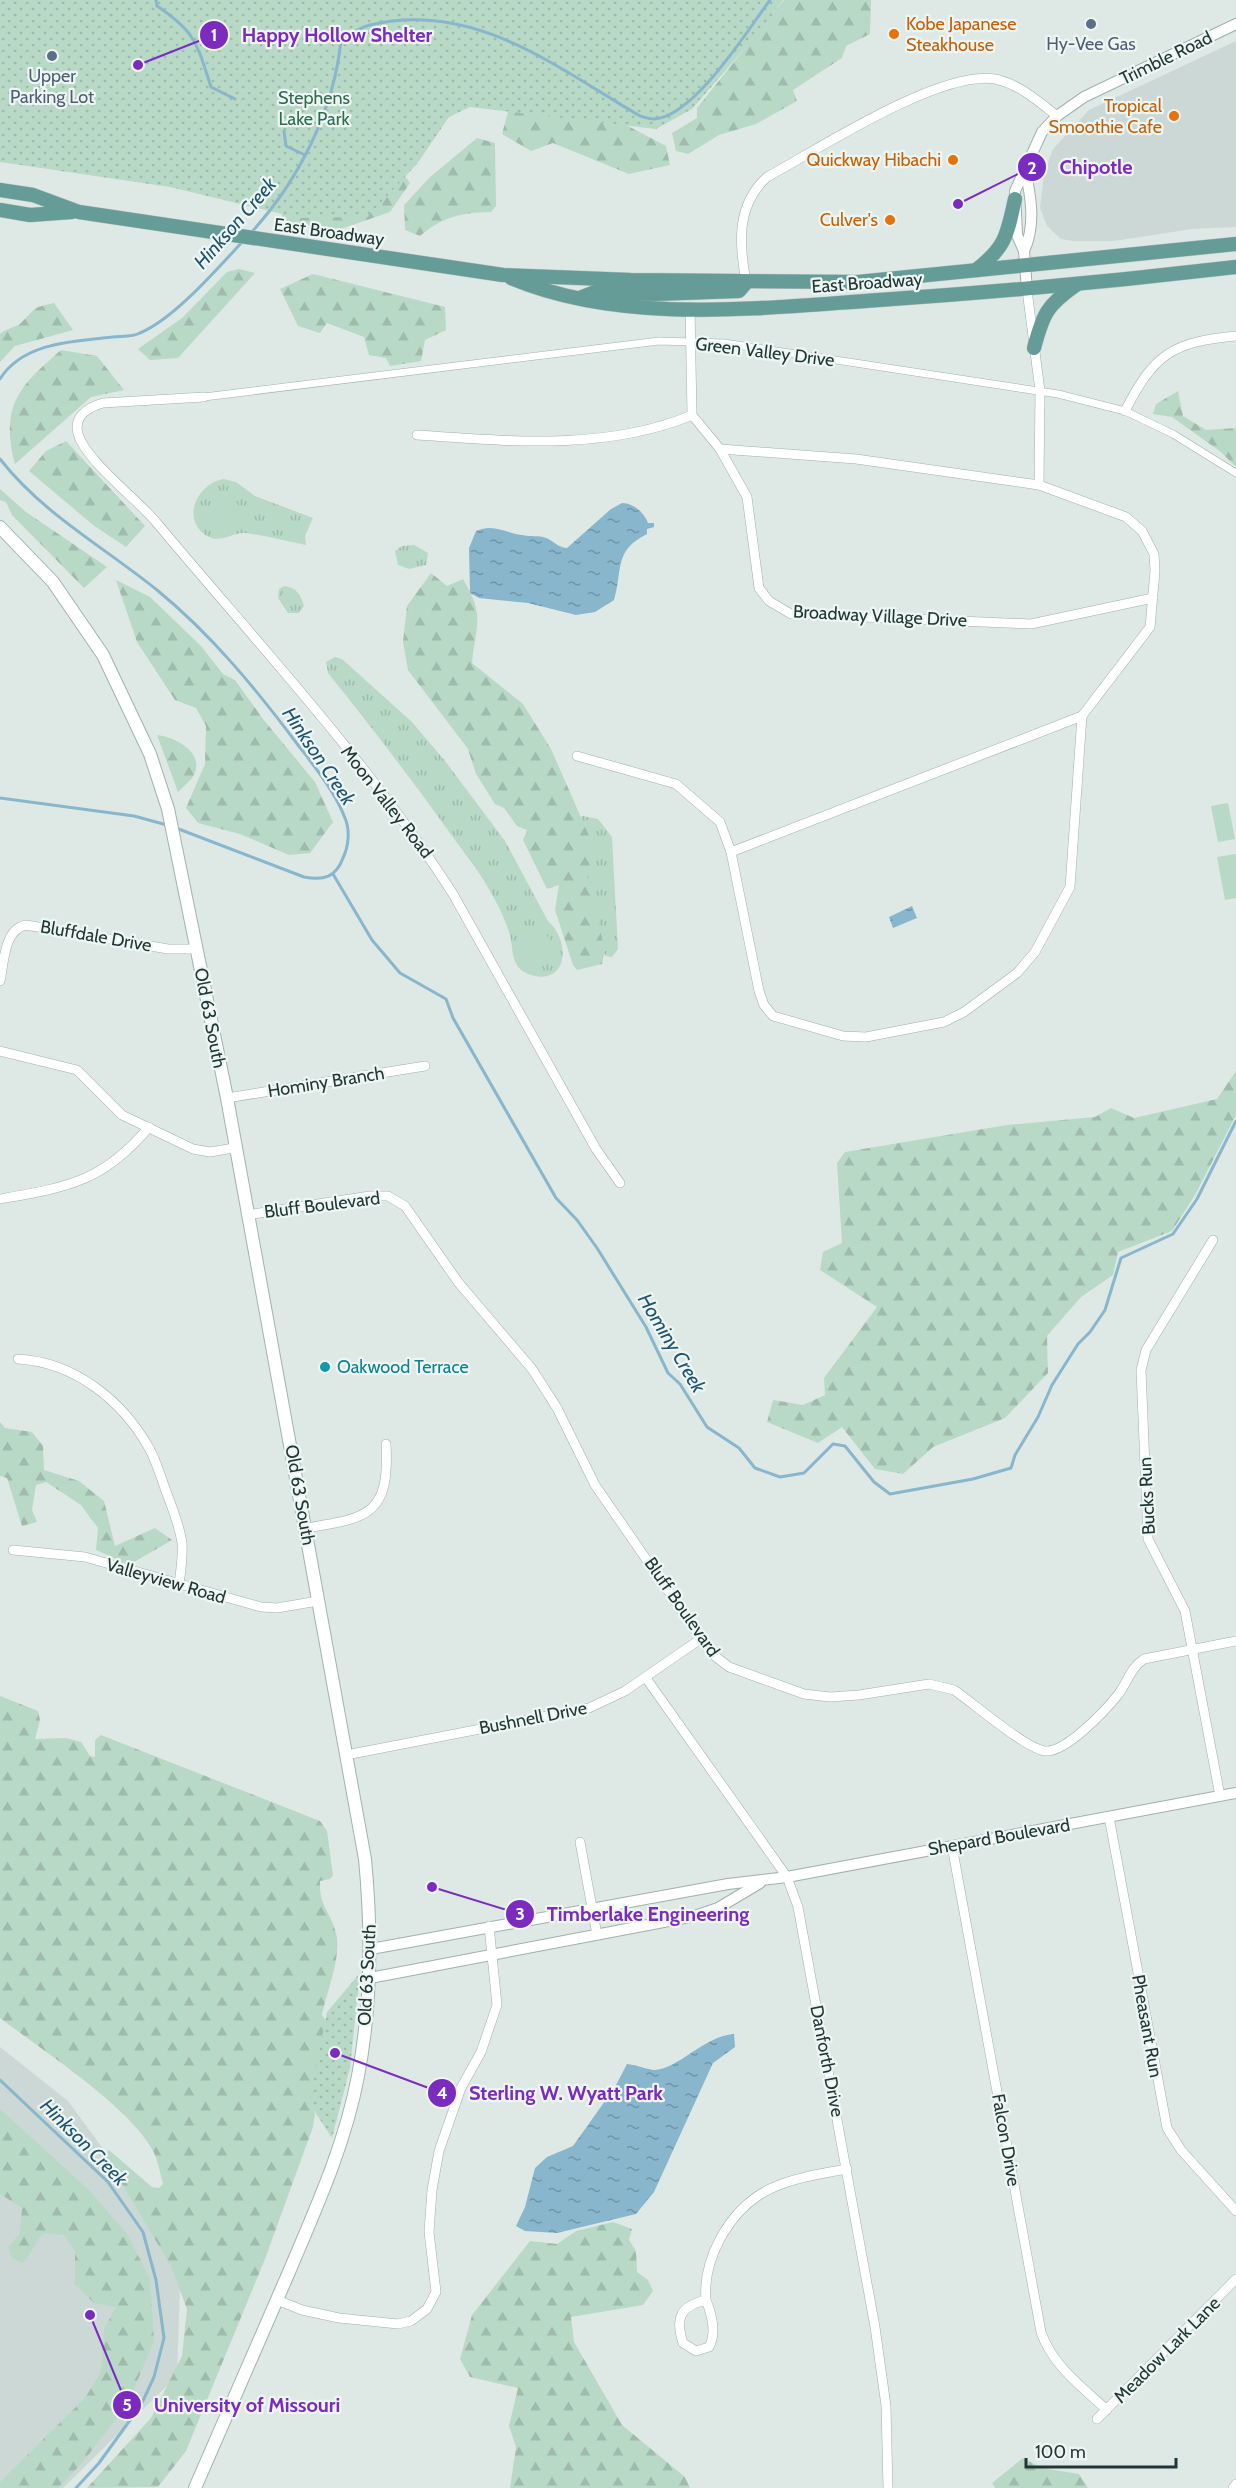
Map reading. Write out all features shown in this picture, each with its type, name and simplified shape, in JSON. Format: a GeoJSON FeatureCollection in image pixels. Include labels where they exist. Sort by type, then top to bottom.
{"type":"FeatureCollection","features":[{"type":"Feature","properties":{"kind":"main road","name":"East Broadway"},"geometry":{"type":"LineString","coordinates":[[0,190],[33,195],[79,212]]}},
{"type":"Feature","properties":{"kind":"main road"},"geometry":{"type":"LineString","coordinates":[[0,201],[10,202],[33,195]]}},
{"type":"Feature","properties":{"kind":"main road"},"geometry":{"type":"LineString","coordinates":[[974,271],[992,258],[1004,243],[1015,199]]}},
{"type":"Feature","properties":{"kind":"main road","name":"East Broadway"},"geometry":{"type":"LineString","coordinates":[[0,210],[30,214],[79,212],[503,275],[746,282],[858,282],[1236,244]]}},
{"type":"Feature","properties":{"kind":"main road","name":"East Broadway"},"geometry":{"type":"LineString","coordinates":[[503,275],[541,291],[623,306],[739,310],[1027,290],[1236,267]]}},
{"type":"Feature","properties":{"kind":"main road"},"geometry":{"type":"LineString","coordinates":[[580,298],[595,292],[655,294],[739,291],[746,282]]}},
{"type":"Feature","properties":{"kind":"main road"},"geometry":{"type":"LineString","coordinates":[[1034,348],[1042,317],[1049,306],[1077,285]]}},
{"type":"Feature","properties":{"kind":"main road","name":"Old 63 South"},"geometry":{"type":"LineString","coordinates":[[0,527],[53,582],[103,656],[150,754],[160,782],[183,870],[307,1528],[365,1859],[371,1949],[370,1978],[358,2076],[344,2134],[325,2188],[195,2488]]}},
{"type":"Feature","properties":{"kind":"street","name":"Trimble Road"},"geometry":{"type":"LineString","coordinates":[[1027,290],[1024,251],[1017,235],[1015,191],[1042,132],[1057,116],[1084,97],[1236,24]]}},
{"type":"Feature","properties":{"kind":"street"},"geometry":{"type":"LineString","coordinates":[[746,282],[742,222],[747,200],[756,187],[767,177],[889,110],[942,85],[981,78],[1009,83],[1057,116]]}},
{"type":"Feature","properties":{"kind":"street","name":"Trimble Road"},"geometry":{"type":"LineString","coordinates":[[1024,251],[1032,235],[1030,191],[1025,169]]}},
{"type":"Feature","properties":{"kind":"street"},"geometry":{"type":"LineString","coordinates":[[1027,290],[1040,391],[1039,485]]}},
{"type":"Feature","properties":{"kind":"street"},"geometry":{"type":"LineString","coordinates":[[417,435],[495,440],[570,440],[664,427],[692,415],[690,308]]}},
{"type":"Feature","properties":{"kind":"street"},"geometry":{"type":"LineString","coordinates":[[1125,411],[1138,385],[1164,356],[1180,346],[1202,339],[1236,336]]}},
{"type":"Feature","properties":{"kind":"street","name":"Green Valley Drive"},"geometry":{"type":"LineString","coordinates":[[204,397],[659,341],[724,344],[1040,391],[1125,411],[1173,434],[1236,473]]}},
{"type":"Feature","properties":{"kind":"street","name":"Moon Valley Road"},"geometry":{"type":"LineString","coordinates":[[204,397],[103,403],[92,406],[82,414],[78,422],[78,433],[86,449],[156,522],[326,724],[430,858],[453,894],[596,1149],[620,1183]]}},
{"type":"Feature","properties":{"kind":"street","name":"Broadway Village Drive"},"geometry":{"type":"LineString","coordinates":[[692,415],[720,449],[747,498],[759,588],[773,604],[791,614],[1031,624],[1153,598]]}},
{"type":"Feature","properties":{"kind":"street"},"geometry":{"type":"LineString","coordinates":[[720,449],[856,459],[1039,485],[1126,518],[1142,531],[1154,554],[1150,627],[1082,716],[731,852]]}},
{"type":"Feature","properties":{"kind":"street"},"geometry":{"type":"LineString","coordinates":[[577,756],[676,784],[720,822],[731,852],[759,991],[765,1005],[773,1016],[788,1023],[843,1036],[866,1037],[944,1022],[964,1012],[1025,965],[1035,952],[1070,887],[1082,716]]}},
{"type":"Feature","properties":{"kind":"street","name":"Bluffdale Drive"},"geometry":{"type":"LineString","coordinates":[[0,981],[10,935],[16,928],[26,924],[168,949],[197,949]]}},
{"type":"Feature","properties":{"kind":"street"},"geometry":{"type":"LineString","coordinates":[[0,1051],[77,1070],[89,1079],[122,1115],[202,1151],[234,1148]]}},
{"type":"Feature","properties":{"kind":"street","name":"Hominy Branch"},"geometry":{"type":"LineString","coordinates":[[226,1098],[425,1065]]}},
{"type":"Feature","properties":{"kind":"street"},"geometry":{"type":"LineString","coordinates":[[0,1199],[60,1188],[96,1174],[120,1158],[149,1127]]}},
{"type":"Feature","properties":{"kind":"street","name":"Bluff Boulevard"},"geometry":{"type":"LineString","coordinates":[[247,1215],[370,1196],[388,1196],[405,1206],[458,1282],[532,1369],[557,1408],[595,1485],[711,1653],[724,1665],[804,1694],[830,1697],[929,1684],[945,1685],[1026,1742],[1047,1751],[1063,1746],[1074,1738],[1117,1696],[1140,1662],[1236,1641]]}},
{"type":"Feature","properties":{"kind":"street","name":"Bucks Run"},"geometry":{"type":"LineString","coordinates":[[1213,1240],[1146,1350],[1141,1370],[1148,1539],[1185,1611],[1220,1796]]}},
{"type":"Feature","properties":{"kind":"street"},"geometry":{"type":"LineString","coordinates":[[18,1359],[45,1362],[86,1380],[111,1400],[138,1430],[155,1460],[181,1535],[179,1584]]}},
{"type":"Feature","properties":{"kind":"street"},"geometry":{"type":"LineString","coordinates":[[307,1528],[355,1520],[370,1511],[382,1485],[386,1444]]}},
{"type":"Feature","properties":{"kind":"street","name":"Valleyview Road"},"geometry":{"type":"LineString","coordinates":[[13,1550],[85,1557],[261,1607],[277,1608],[318,1601]]}},
{"type":"Feature","properties":{"kind":"street","name":"Bushnell Drive"},"geometry":{"type":"LineString","coordinates":[[345,1755],[580,1711],[607,1701],[646,1678],[702,1638]]}},
{"type":"Feature","properties":{"kind":"street","name":"Danforth Drive"},"geometry":{"type":"LineString","coordinates":[[646,1678],[787,1877],[798,1907],[847,2169],[886,2406],[888,2488]]}},
{"type":"Feature","properties":{"kind":"street","name":"Shepard Boulevard"},"geometry":{"type":"LineString","coordinates":[[371,1949],[728,1884],[787,1877],[1236,1793]]}},
{"type":"Feature","properties":{"kind":"street","name":"Pheasant Run"},"geometry":{"type":"LineString","coordinates":[[1109,1817],[1167,2128],[1181,2150],[1236,2211]]}},
{"type":"Feature","properties":{"kind":"street"},"geometry":{"type":"LineString","coordinates":[[580,1842],[597,1935]]}},
{"type":"Feature","properties":{"kind":"street","name":"Falcon Drive"},"geometry":{"type":"LineString","coordinates":[[952,1846],[1041,2332],[1045,2344],[1058,2364],[1107,2410]]}},
{"type":"Feature","properties":{"kind":"street","name":"Shepard Boulevard"},"geometry":{"type":"LineString","coordinates":[[370,1978],[695,1916],[718,1908],[762,1881]]}},
{"type":"Feature","properties":{"kind":"street"},"geometry":{"type":"LineString","coordinates":[[277,2300],[302,2310],[339,2318],[398,2324],[411,2321],[427,2309],[436,2292],[429,2232],[432,2190],[439,2151],[461,2088],[481,2052],[497,2005],[494,1953],[489,1926]]}},
{"type":"Feature","properties":{"kind":"street"},"geometry":{"type":"LineString","coordinates":[[706,2301],[690,2304],[683,2311],[680,2321],[683,2343],[696,2351],[709,2347],[712,2341],[712,2319],[706,2301],[705,2288],[711,2256],[742,2207],[764,2190],[791,2179],[847,2169]]}},
{"type":"Feature","properties":{"kind":"street","name":"Meadow Lark Lane"},"geometry":{"type":"LineString","coordinates":[[1097,2419],[1236,2279]]}},
{"type":"Feature","properties":{"kind":"street"},"geometry":{"type":"LineString","coordinates":[[1233,2488],[1236,2484]]}},
{"type":"Feature","properties":{"kind":"shaded area"},"geometry":{"type":"Polygon","coordinates":[[[1236,41],[1236,227],[1192,229],[1114,241],[1073,241],[1061,239],[1047,226],[1040,208],[1044,174],[1053,149],[1089,110],[1236,41]]]}},
{"type":"Feature","properties":{"kind":"shaded area"},"geometry":{"type":"Polygon","coordinates":[[[0,2047],[68,2101],[181,2255],[177,2376],[63,2488],[0,2488],[0,2047]]]}},
{"type":"Feature","properties":{"kind":"green space","name":"Stephens Lake Park"},"geometry":{"type":"Polygon","coordinates":[[[0,0],[783,0],[761,30],[692,109],[656,129],[470,107],[449,117],[417,164],[367,217],[299,218],[170,187],[0,162],[0,0]]]}},
{"type":"Feature","properties":{"kind":"green space"},"geometry":{"type":"Polygon","coordinates":[[[784,0],[871,0],[870,34],[846,46],[842,58],[793,90],[797,101],[756,124],[719,135],[688,154],[676,151],[672,133],[697,118],[697,108],[784,0]]]}},
{"type":"Feature","properties":{"kind":"green space"},"geometry":{"type":"Polygon","coordinates":[[[446,30],[666,146],[670,165],[629,174],[553,143],[531,151],[502,134],[514,90],[461,84],[395,163],[410,183],[390,212],[335,231],[280,220],[347,48],[446,30]]]}},
{"type":"Feature","properties":{"kind":"green space"},"geometry":{"type":"Polygon","coordinates":[[[477,138],[495,143],[496,206],[491,212],[470,213],[445,220],[420,236],[405,230],[404,205],[429,178],[477,138]]]}},
{"type":"Feature","properties":{"kind":"green space"},"geometry":{"type":"Polygon","coordinates":[[[239,269],[255,273],[178,358],[150,360],[138,349],[182,318],[227,272],[239,269]]]}},
{"type":"Feature","properties":{"kind":"green space"},"geometry":{"type":"Polygon","coordinates":[[[313,274],[445,307],[446,330],[425,340],[421,361],[390,366],[386,358],[369,355],[364,337],[327,323],[320,333],[298,326],[280,289],[313,274]]]}},
{"type":"Feature","properties":{"kind":"green space"},"geometry":{"type":"Polygon","coordinates":[[[54,303],[73,330],[15,346],[0,362],[0,334],[21,323],[37,308],[54,303]]]}},
{"type":"Feature","properties":{"kind":"green space"},"geometry":{"type":"Polygon","coordinates":[[[61,350],[97,356],[124,390],[91,397],[15,464],[10,426],[17,398],[34,375],[61,350]]]}},
{"type":"Feature","properties":{"kind":"green space"},"geometry":{"type":"Polygon","coordinates":[[[1178,391],[1183,416],[1206,430],[1236,428],[1236,467],[1221,452],[1172,417],[1153,414],[1156,404],[1178,391]]]}},
{"type":"Feature","properties":{"kind":"green space"},"geometry":{"type":"Polygon","coordinates":[[[66,441],[145,526],[126,547],[93,525],[29,471],[46,451],[66,441]]]}},
{"type":"Feature","properties":{"kind":"green space"},"geometry":{"type":"Polygon","coordinates":[[[224,479],[236,482],[255,496],[313,518],[305,536],[306,545],[245,533],[214,539],[200,530],[193,513],[199,495],[214,482],[224,479]]]}},
{"type":"Feature","properties":{"kind":"green space"},"geometry":{"type":"Polygon","coordinates":[[[0,489],[26,512],[107,567],[84,588],[12,515],[6,502],[0,500],[0,489]]]}},
{"type":"Feature","properties":{"kind":"green space"},"geometry":{"type":"Polygon","coordinates":[[[224,495],[235,499],[239,510],[235,521],[224,525],[213,521],[209,510],[213,499],[224,495]]]}},
{"type":"Feature","properties":{"kind":"green space"},"geometry":{"type":"Polygon","coordinates":[[[414,545],[428,553],[426,565],[409,569],[398,565],[395,551],[402,546],[414,545]]]}},
{"type":"Feature","properties":{"kind":"green space"},"geometry":{"type":"Polygon","coordinates":[[[431,573],[447,586],[463,579],[477,611],[472,663],[523,704],[551,749],[597,854],[586,871],[605,951],[602,964],[577,970],[573,965],[555,910],[559,885],[547,889],[523,840],[527,830],[517,826],[504,808],[495,804],[476,774],[468,749],[408,670],[403,642],[407,606],[431,573]]]}},
{"type":"Feature","properties":{"kind":"green space"},"geometry":{"type":"Polygon","coordinates":[[[116,580],[150,597],[201,646],[223,674],[235,680],[263,719],[315,782],[333,822],[310,853],[289,855],[240,834],[198,823],[186,808],[205,764],[206,726],[196,708],[175,700],[137,642],[116,580]]]}},
{"type":"Feature","properties":{"kind":"green space"},"geometry":{"type":"Polygon","coordinates":[[[284,586],[292,588],[300,595],[304,606],[299,613],[288,613],[278,598],[279,589],[284,586]]]}},
{"type":"Feature","properties":{"kind":"green space"},"geometry":{"type":"Polygon","coordinates":[[[335,657],[342,659],[412,722],[445,761],[505,841],[561,941],[562,961],[551,975],[541,977],[528,974],[516,964],[507,927],[489,889],[418,789],[328,673],[326,662],[335,657]]]}},
{"type":"Feature","properties":{"kind":"green space"},"geometry":{"type":"Polygon","coordinates":[[[157,735],[181,743],[193,754],[196,761],[196,769],[192,778],[178,792],[157,735]]]}},
{"type":"Feature","properties":{"kind":"green space"},"geometry":{"type":"Polygon","coordinates":[[[1228,803],[1235,839],[1218,842],[1211,806],[1228,803]]]}},
{"type":"Feature","properties":{"kind":"green space"},"geometry":{"type":"Polygon","coordinates":[[[583,816],[598,819],[612,837],[618,949],[612,957],[606,956],[602,951],[575,819],[583,816]]]}},
{"type":"Feature","properties":{"kind":"green space"},"geometry":{"type":"Polygon","coordinates":[[[1236,854],[1236,898],[1225,900],[1217,857],[1236,854]]]}},
{"type":"Feature","properties":{"kind":"green space"},"geometry":{"type":"Polygon","coordinates":[[[538,933],[549,937],[553,948],[549,959],[538,963],[527,959],[523,948],[527,937],[538,933]]]}},
{"type":"Feature","properties":{"kind":"green space"},"geometry":{"type":"Polygon","coordinates":[[[1236,1071],[1236,1115],[1195,1195],[1172,1231],[1118,1252],[1113,1275],[1081,1297],[1047,1336],[1048,1373],[1005,1418],[933,1447],[903,1474],[875,1469],[842,1427],[818,1443],[767,1422],[773,1400],[803,1405],[825,1395],[824,1378],[877,1307],[820,1270],[823,1252],[842,1243],[837,1163],[845,1152],[1007,1125],[1095,1117],[1111,1108],[1134,1118],[1217,1099],[1236,1071]]]}},
{"type":"Feature","properties":{"kind":"green space"},"geometry":{"type":"Polygon","coordinates":[[[0,1422],[5,1428],[32,1432],[43,1446],[44,1470],[79,1481],[104,1501],[115,1546],[155,1528],[172,1540],[129,1565],[96,1550],[98,1528],[81,1505],[46,1482],[36,1485],[32,1510],[37,1522],[22,1526],[7,1478],[0,1476],[0,1422]]]}},
{"type":"Feature","properties":{"kind":"green space"},"geometry":{"type":"Polygon","coordinates":[[[0,1696],[38,1711],[40,1720],[35,1739],[66,1738],[81,1742],[90,1756],[95,1757],[95,1740],[101,1735],[320,1821],[327,1831],[333,1876],[320,1881],[320,1890],[336,1933],[337,1952],[322,2015],[327,2022],[311,2104],[315,2114],[313,2127],[265,2259],[186,2451],[158,2487],[87,2488],[151,2418],[182,2356],[187,2309],[171,2266],[104,2154],[109,2150],[152,2187],[159,2188],[163,2184],[152,2149],[140,2132],[104,2096],[0,2018],[0,1696]]]}},
{"type":"Feature","properties":{"kind":"green space"},"geometry":{"type":"Polygon","coordinates":[[[360,1973],[350,2068],[332,2138],[309,2103],[327,2012],[360,1973]]]}},
{"type":"Feature","properties":{"kind":"green space"},"geometry":{"type":"Polygon","coordinates":[[[0,2109],[91,2192],[127,2234],[150,2279],[154,2341],[128,2403],[83,2462],[58,2488],[0,2488],[0,2482],[85,2398],[101,2372],[104,2329],[116,2307],[94,2303],[75,2284],[75,2251],[64,2235],[44,2233],[22,2263],[12,2258],[8,2248],[20,2233],[22,2208],[0,2194],[0,2109]]]}},
{"type":"Feature","properties":{"kind":"green space"},"geometry":{"type":"Polygon","coordinates":[[[613,2222],[632,2229],[629,2240],[636,2251],[637,2272],[648,2280],[653,2291],[643,2305],[571,2317],[574,2342],[622,2425],[685,2477],[690,2488],[510,2488],[516,2447],[509,2426],[518,2388],[470,2377],[460,2359],[472,2315],[530,2241],[557,2244],[576,2231],[613,2222]]]}},
{"type":"Feature","properties":{"kind":"green space"},"geometry":{"type":"Polygon","coordinates":[[[1023,2458],[1042,2468],[1079,2474],[1088,2488],[995,2488],[992,2483],[1023,2458]]]}},
{"type":"Feature","properties":{"kind":"water"},"geometry":{"type":"Polygon","coordinates":[[[622,503],[638,509],[648,523],[654,523],[654,527],[647,529],[647,534],[636,540],[624,554],[614,600],[595,612],[576,615],[528,603],[479,598],[470,593],[469,548],[476,531],[494,528],[549,539],[567,548],[611,509],[622,503]]]}},
{"type":"Feature","properties":{"kind":"water"},"geometry":{"type":"Polygon","coordinates":[[[912,906],[917,918],[893,928],[889,917],[912,906]]]}},
{"type":"Feature","properties":{"kind":"water"},"geometry":{"type":"Polygon","coordinates":[[[734,2034],[735,2047],[713,2063],[654,2192],[636,2214],[557,2233],[525,2231],[516,2226],[525,2207],[535,2168],[547,2157],[573,2146],[615,2087],[627,2064],[654,2070],[663,2069],[712,2040],[734,2034]]]}},
{"type":"Feature","properties":{"kind":"waterway"},"geometry":{"type":"LineString","coordinates":[[156,0],[157,6],[188,32],[198,49],[211,87],[235,99]]}},
{"type":"Feature","properties":{"kind":"waterway","name":"Hinkson Creek"},"geometry":{"type":"LineString","coordinates":[[250,234],[283,192],[311,144],[331,93],[341,40],[363,27],[408,20],[444,22],[479,30],[545,59],[640,116],[654,119],[670,115],[702,89],[734,51],[770,0]]}},
{"type":"Feature","properties":{"kind":"waterway"},"geometry":{"type":"LineString","coordinates":[[284,131],[286,146],[305,155]]}},
{"type":"Feature","properties":{"kind":"waterway","name":"Hinkson Creek"},"geometry":{"type":"LineString","coordinates":[[0,379],[22,357],[36,351],[67,342],[134,335],[153,326],[167,317],[195,292],[243,241]]}},
{"type":"Feature","properties":{"kind":"waterway","name":"Hinkson Creek"},"geometry":{"type":"LineString","coordinates":[[0,459],[35,497],[157,590],[215,644],[266,703],[324,780],[345,818],[348,838],[347,848],[337,870],[323,878],[311,878],[176,828]]}},
{"type":"Feature","properties":{"kind":"waterway","name":"Hinkson Creek"},"geometry":{"type":"LineString","coordinates":[[0,798],[134,816],[167,825]]}},
{"type":"Feature","properties":{"kind":"waterway","name":"Hominy Creek"},"geometry":{"type":"LineString","coordinates":[[333,874],[372,940],[400,973],[446,999],[453,1018],[556,1198],[577,1220],[597,1248],[646,1327],[668,1373],[680,1384],[707,1427],[739,1448],[755,1468],[780,1477],[804,1473],[833,1444],[845,1446],[874,1482],[890,1494],[973,1479],[1011,1468],[1015,1455],[1038,1417],[1052,1385],[1078,1344],[1090,1332],[1105,1310],[1121,1258],[1173,1234],[1197,1199],[1236,1121]]}},
{"type":"Feature","properties":{"kind":"waterway","name":"Hinkson Creek"},"geometry":{"type":"LineString","coordinates":[[0,2080],[108,2182],[143,2232],[156,2280],[164,2338],[154,2377],[141,2405],[99,2463],[76,2488]]}},
{"type":"Feature","properties":{"kind":"place","name":"Hy-Vee Gas"},"geometry":{"type":"Point","coordinates":[1091,24]}},
{"type":"Feature","properties":{"kind":"place","name":"Kobe Japanese Steakhouse"},"geometry":{"type":"Point","coordinates":[894,34]}},
{"type":"Feature","properties":{"kind":"place","name":"Upper Parking Lot"},"geometry":{"type":"Point","coordinates":[52,56]}},
{"type":"Feature","properties":{"kind":"place","name":"Happy Hollow Shelter"},"geometry":{"type":"Point","coordinates":[138,65]}},
{"type":"Feature","properties":{"kind":"place","name":"Tropical Smoothie Cafe"},"geometry":{"type":"Point","coordinates":[1174,116]}},
{"type":"Feature","properties":{"kind":"place","name":"Quickway Hibachi"},"geometry":{"type":"Point","coordinates":[953,160]}},
{"type":"Feature","properties":{"kind":"place","name":"Chipotle"},"geometry":{"type":"Point","coordinates":[958,204]}},
{"type":"Feature","properties":{"kind":"place","name":"Culver's"},"geometry":{"type":"Point","coordinates":[890,220]}},
{"type":"Feature","properties":{"kind":"place","name":"Oakwood Terrace"},"geometry":{"type":"Point","coordinates":[325,1367]}},
{"type":"Feature","properties":{"kind":"place","name":"Timberlake Engineering"},"geometry":{"type":"Point","coordinates":[432,1887]}},
{"type":"Feature","properties":{"kind":"place","name":"Sterling W. Wyatt Park"},"geometry":{"type":"Point","coordinates":[335,2053]}},
{"type":"Feature","properties":{"kind":"place","name":"University of Missouri"},"geometry":{"type":"Point","coordinates":[90,2315]}}]}
